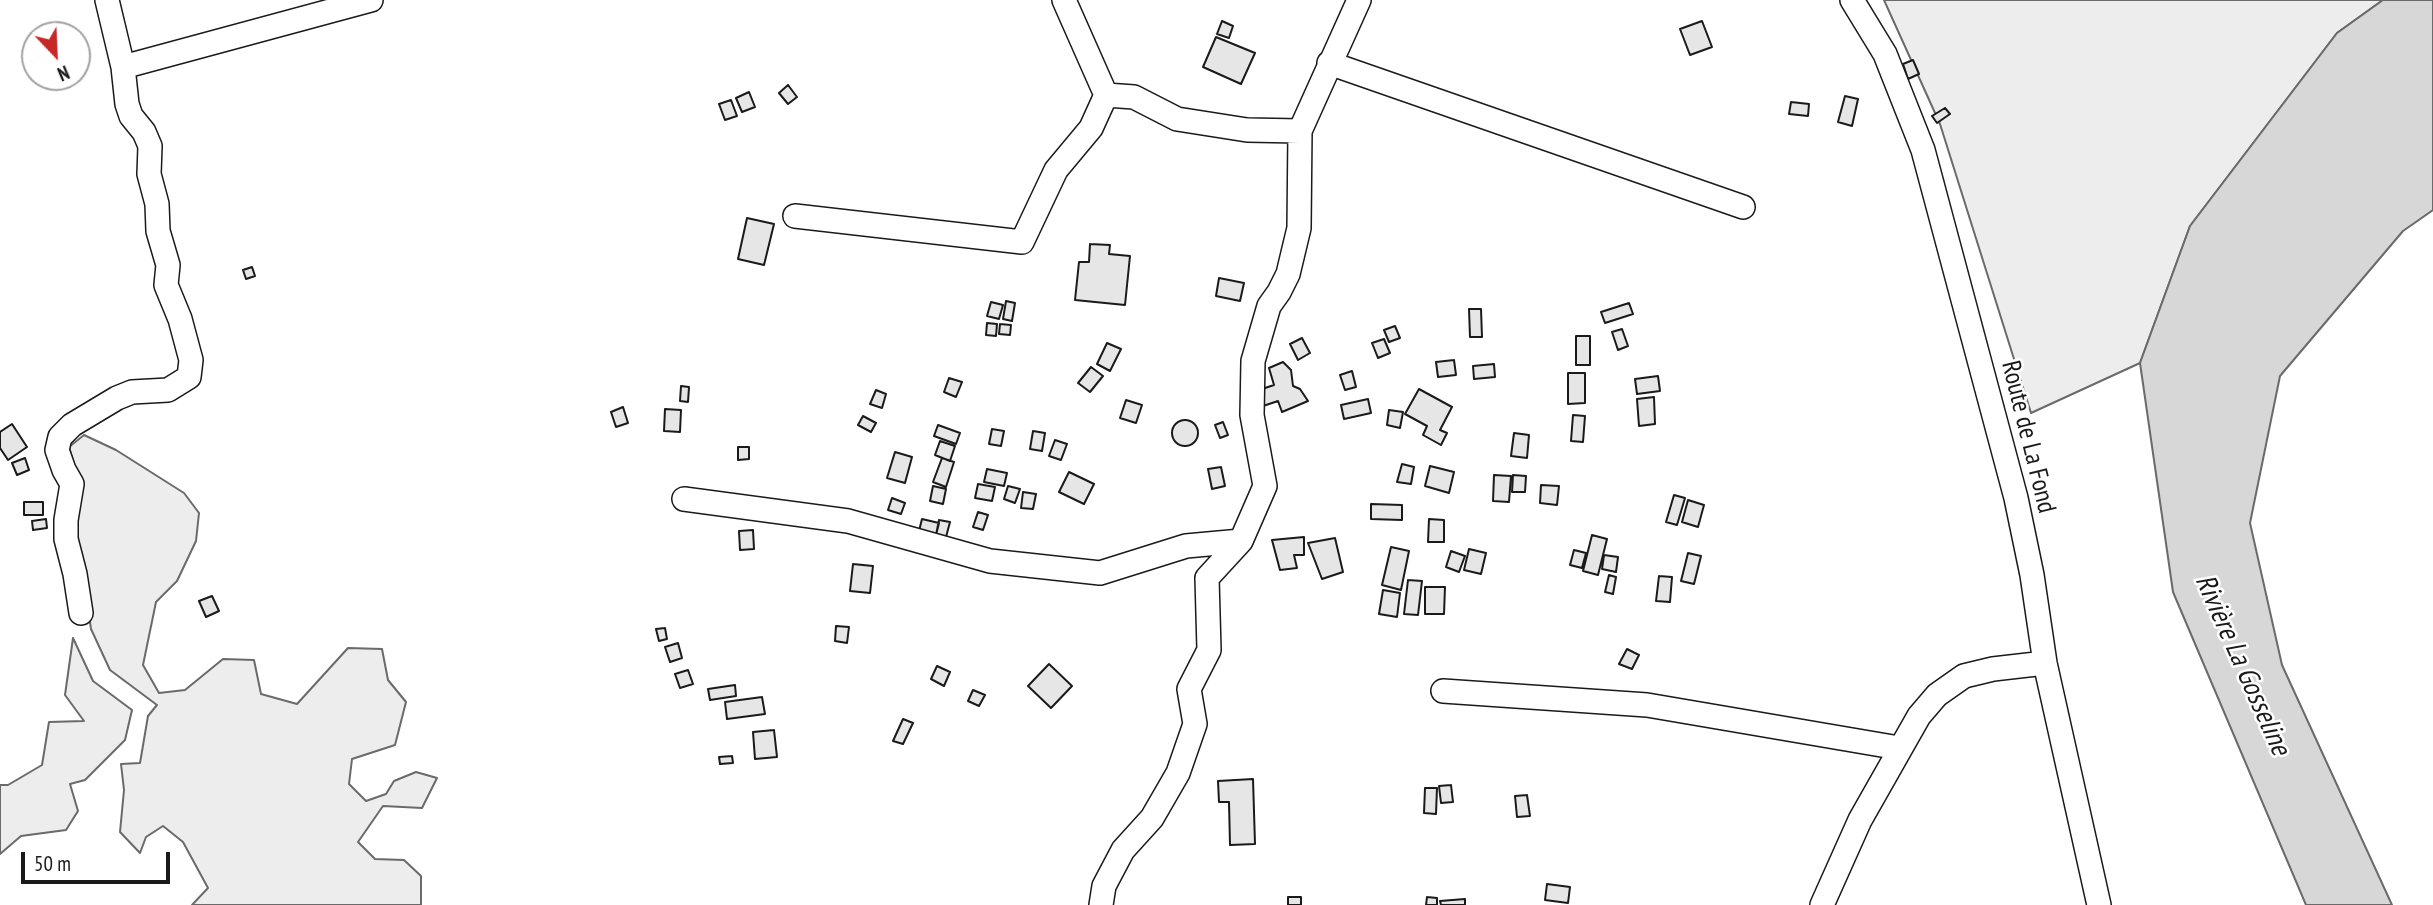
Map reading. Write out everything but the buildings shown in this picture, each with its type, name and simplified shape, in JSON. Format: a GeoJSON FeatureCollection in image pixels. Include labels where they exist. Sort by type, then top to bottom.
{"type":"FeatureCollection","features":[{"type":"Feature","properties":{"kind":"street"},"geometry":{"type":"LineString","coordinates":[[81,613],[66,539],[72,484],[57,450],[60,437],[72,425],[117,398],[132,392],[168,390],[189,377],[191,360],[180,319],[166,285],[168,264],[158,231],[157,204],[149,174],[150,145],[144,132],[131,116],[127,104],[123,67],[107,0]]}},
{"type":"Feature","properties":{"kind":"street"},"geometry":{"type":"LineString","coordinates":[[123,67],[371,0]]}},
{"type":"Feature","properties":{"kind":"street"},"geometry":{"type":"LineString","coordinates":[[795,216],[1022,242],[1056,170],[1091,128],[1106,95],[1064,0]]}},
{"type":"Feature","properties":{"kind":"street"},"geometry":{"type":"LineString","coordinates":[[1101,905],[1104,886],[1123,850],[1152,818],[1178,774],[1195,724],[1189,689],[1209,650],[1207,578],[1241,541],[1265,486],[1252,415],[1253,361],[1269,306],[1288,274],[1299,228],[1300,131],[1359,0]]}},
{"type":"Feature","properties":{"kind":"street","name":"Route de La Fond"},"geometry":{"type":"LineString","coordinates":[[1852,0],[1885,54],[1923,150],[2016,498],[2032,575],[2045,663],[2098,905]]}},
{"type":"Feature","properties":{"kind":"street"},"geometry":{"type":"LineString","coordinates":[[1329,63],[1743,207]]}},
{"type":"Feature","properties":{"kind":"street"},"geometry":{"type":"LineString","coordinates":[[1106,95],[1134,97],[1177,118],[1247,130],[1300,131]]}},
{"type":"Feature","properties":{"kind":"street"},"geometry":{"type":"LineString","coordinates":[[684,499],[848,521],[990,561],[1100,573],[1186,546],[1241,541]]}},
{"type":"Feature","properties":{"kind":"street"},"geometry":{"type":"LineString","coordinates":[[1822,905],[1860,820],[1899,748],[1919,716],[1937,695],[1964,676],[1993,669],[2045,663]]}},
{"type":"Feature","properties":{"kind":"street"},"geometry":{"type":"LineString","coordinates":[[1443,691],[1647,705],[1899,748]]}},
{"type":"Feature","properties":{"kind":"shaded area"},"geometry":{"type":"Polygon","coordinates":[[[1884,0],[2383,0],[2337,33],[2190,226],[2140,363],[2031,413],[1940,124],[1884,0]]]}},
{"type":"Feature","properties":{"kind":"shaded area"},"geometry":{"type":"Polygon","coordinates":[[[84,435],[116,450],[184,493],[199,513],[196,541],[177,581],[156,602],[143,665],[159,693],[185,690],[223,659],[254,660],[261,694],[297,704],[348,648],[382,649],[388,680],[406,702],[395,745],[352,759],[349,784],[366,801],[386,794],[394,781],[416,772],[437,778],[422,808],[383,806],[358,842],[375,859],[404,860],[421,876],[421,905],[192,905],[208,888],[183,842],[163,826],[146,837],[140,853],[120,832],[124,790],[121,764],[140,763],[148,716],[157,705],[110,670],[91,629],[75,519],[82,491],[69,447],[84,435]]]}},
{"type":"Feature","properties":{"kind":"shaded area"},"geometry":{"type":"Polygon","coordinates":[[[73,638],[93,681],[132,710],[125,740],[85,780],[70,784],[78,811],[66,830],[21,836],[0,854],[0,785],[8,785],[42,765],[49,722],[84,721],[65,695],[73,638]]]}},
{"type":"Feature","properties":{"kind":"water","name":"Rivière La Gosseline"},"geometry":{"type":"Polygon","coordinates":[[[2383,0],[2433,0],[2433,210],[2403,231],[2280,376],[2250,523],[2282,665],[2392,905],[2306,905],[2173,592],[2140,363],[2190,226],[2337,33],[2383,0]]]}}]}
